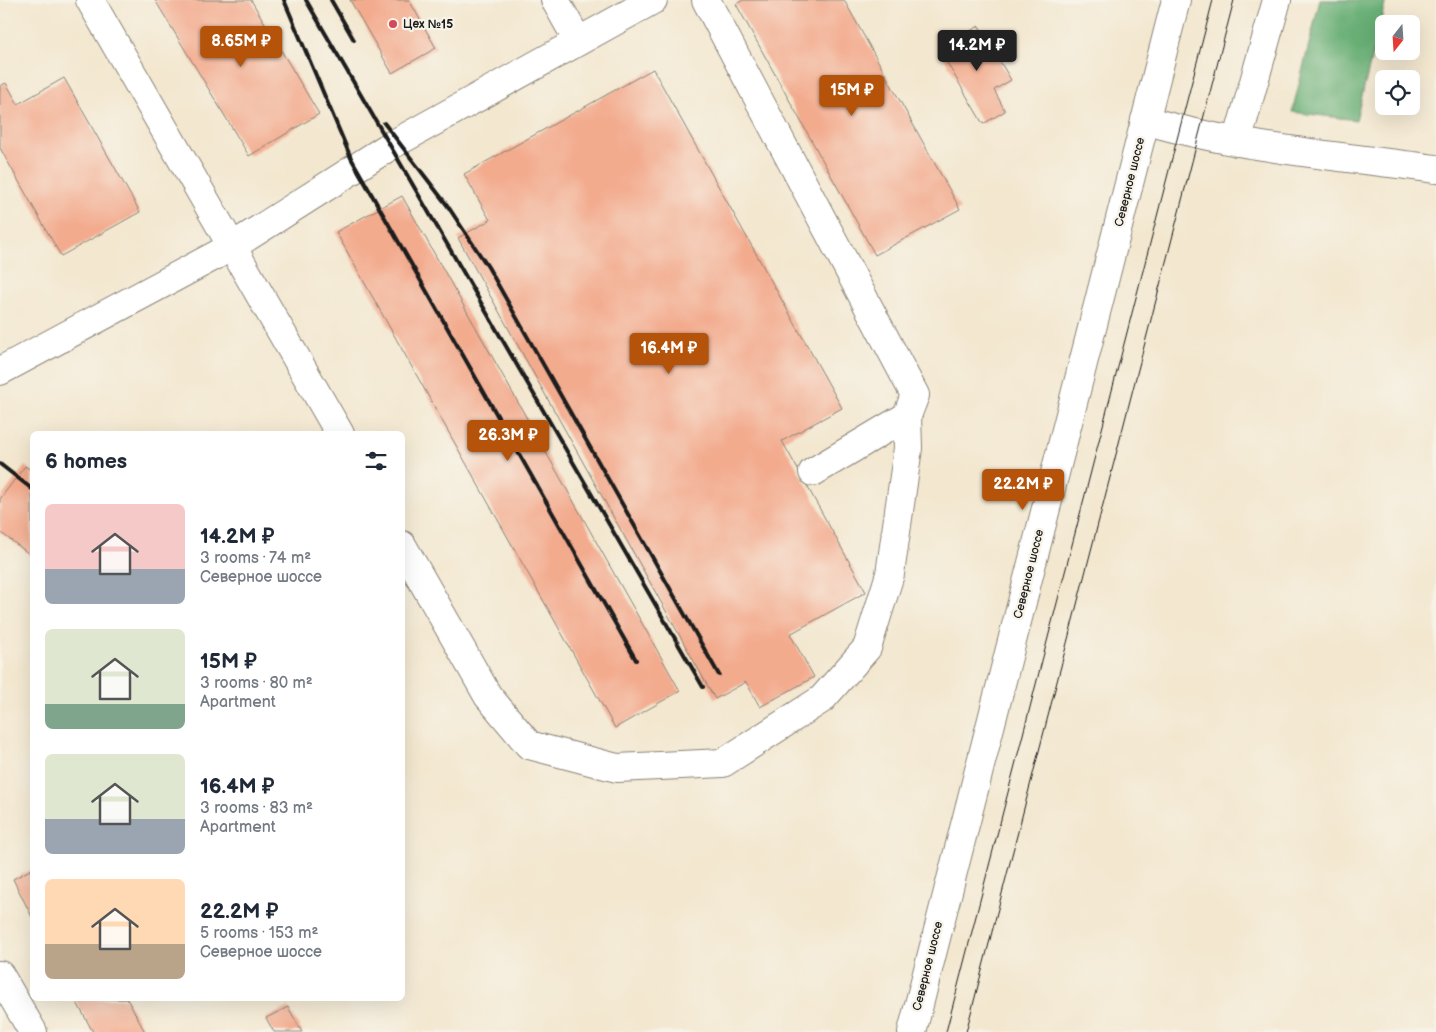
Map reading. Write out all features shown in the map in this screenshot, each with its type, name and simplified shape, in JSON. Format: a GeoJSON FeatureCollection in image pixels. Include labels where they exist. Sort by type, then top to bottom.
{"type":"FeatureCollection","features":[{"type":"Feature","properties":{"kind":"main road"},"geometry":{"type":"LineString","coordinates":[[90,0],[338,431]]}},
{"type":"Feature","properties":{"kind":"main road"},"geometry":{"type":"LineString","coordinates":[[555,0],[578,41]]}},
{"type":"Feature","properties":{"kind":"main road"},"geometry":{"type":"LineString","coordinates":[[0,371],[233,246],[390,146],[653,0]]}},
{"type":"Feature","properties":{"kind":"main road"},"geometry":{"type":"LineString","coordinates":[[405,550],[488,696],[529,745],[617,768],[722,763],[822,698],[867,648],[890,574],[908,448],[907,416],[915,395],[706,0]]}},
{"type":"Feature","properties":{"kind":"main road","name":"Северное шоссе"},"geometry":{"type":"LineString","coordinates":[[912,1032],[1176,0]]}},
{"type":"Feature","properties":{"kind":"main road"},"geometry":{"type":"LineString","coordinates":[[1237,142],[1277,0]]}},
{"type":"Feature","properties":{"kind":"main road"},"geometry":{"type":"LineString","coordinates":[[1146,120],[1179,130],[1237,142],[1436,169]]}},
{"type":"Feature","properties":{"kind":"main road"},"geometry":{"type":"LineString","coordinates":[[813,472],[907,416]]}},
{"type":"Feature","properties":{"kind":"main road"},"geometry":{"type":"LineString","coordinates":[[0,975],[33,1032]]}},
{"type":"Feature","properties":{"kind":"green space"},"geometry":{"type":"Polygon","coordinates":[[[1320,0],[1386,0],[1382,15],[1375,15],[1375,44],[1356,120],[1292,112],[1320,0]]]}},
{"type":"Feature","properties":{"kind":"building"},"geometry":{"type":"Polygon","coordinates":[[[155,0],[251,0],[319,114],[249,156],[155,0]]]}},
{"type":"Feature","properties":{"kind":"building","name":"Цех №15"},"geometry":{"type":"Polygon","coordinates":[[[350,0],[409,0],[436,48],[392,73],[350,0]]]}},
{"type":"Feature","properties":{"kind":"building"},"geometry":{"type":"Polygon","coordinates":[[[743,0],[844,0],[960,209],[875,255],[736,4],[743,0]]]}},
{"type":"Feature","properties":{"kind":"building"},"geometry":{"type":"Polygon","coordinates":[[[979,26],[1011,80],[994,90],[1005,111],[983,124],[939,49],[979,26]]]}},
{"type":"Feature","properties":{"kind":"building"},"geometry":{"type":"Polygon","coordinates":[[[653,69],[842,408],[782,441],[866,592],[790,634],[814,677],[760,707],[746,682],[715,699],[458,238],[490,220],[464,174],[653,69]]]}},
{"type":"Feature","properties":{"kind":"building"},"geometry":{"type":"Polygon","coordinates":[[[64,78],[140,212],[61,256],[0,148],[0,86],[6,83],[18,104],[64,78]]]}},
{"type":"Feature","properties":{"kind":"building"},"geometry":{"type":"Polygon","coordinates":[[[402,196],[680,691],[615,728],[336,232],[402,196]]]}},
{"type":"Feature","properties":{"kind":"building"},"geometry":{"type":"Polygon","coordinates":[[[25,466],[30,470],[30,554],[0,532],[0,499],[25,466]]]}},
{"type":"Feature","properties":{"kind":"building"},"geometry":{"type":"Polygon","coordinates":[[[30,870],[30,913],[13,879],[30,870]]]}},
{"type":"Feature","properties":{"kind":"building"},"geometry":{"type":"Polygon","coordinates":[[[76,1001],[128,1001],[145,1032],[93,1032],[76,1001]]]}},
{"type":"Feature","properties":{"kind":"building"},"geometry":{"type":"Polygon","coordinates":[[[288,1007],[302,1032],[274,1032],[266,1018],[288,1007]]]}},
{"type":"Feature","properties":{"kind":"tram line"},"geometry":{"type":"LineString","coordinates":[[946,1032],[1213,0]]}},
{"type":"Feature","properties":{"kind":"tram line"},"geometry":{"type":"LineString","coordinates":[[966,1032],[1234,0]]}},
{"type":"Feature","properties":{"kind":"railway"},"geometry":{"type":"LineString","coordinates":[[284,0],[351,158],[636,660]]}},
{"type":"Feature","properties":{"kind":"railway"},"geometry":{"type":"LineString","coordinates":[[306,0],[703,687]]}},
{"type":"Feature","properties":{"kind":"railway"},"geometry":{"type":"LineString","coordinates":[[331,0],[354,40]]}},
{"type":"Feature","properties":{"kind":"railway"},"geometry":{"type":"LineString","coordinates":[[384,123],[447,205],[488,267],[719,675]]}},
{"type":"Feature","properties":{"kind":"railway"},"geometry":{"type":"LineString","coordinates":[[0,464],[30,487]]}},
{"type":"Feature","properties":{"kind":"place","name":"Цех №15"},"geometry":{"type":"Point","coordinates":[393,24]}}]}
